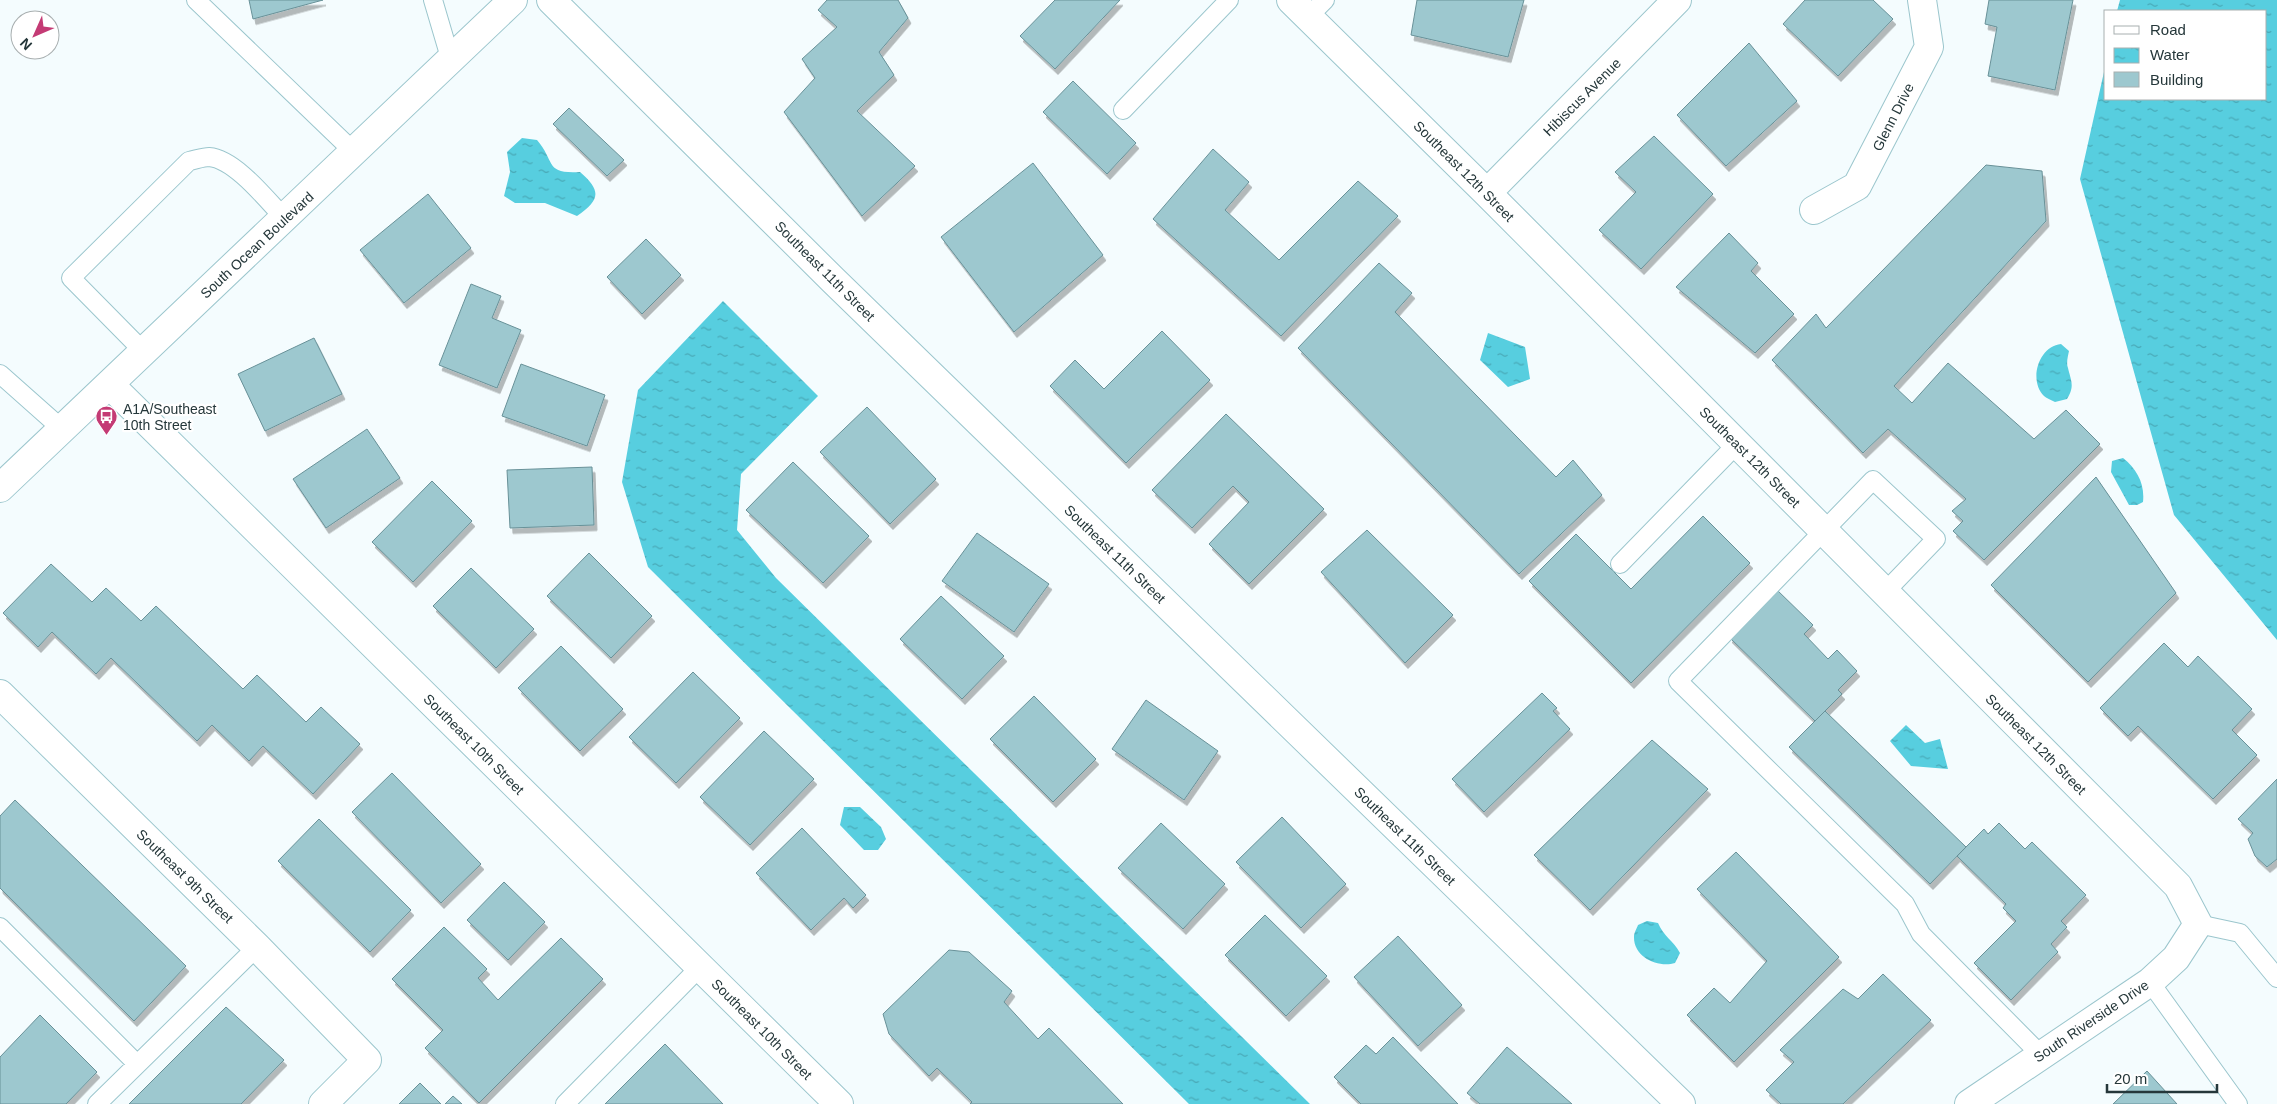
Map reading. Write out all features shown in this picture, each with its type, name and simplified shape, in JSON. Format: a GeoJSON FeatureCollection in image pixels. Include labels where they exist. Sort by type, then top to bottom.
{"type":"FeatureCollection","features":[{"type":"Feature","properties":{"kind":"street","name":"South Ocean Boulevard"},"geometry":{"type":"LineString","coordinates":[[0,488],[285,219],[513,0]]}},
{"type":"Feature","properties":{"kind":"street","name":"Southeast 11th Street"},"geometry":{"type":"LineString","coordinates":[[551,0],[840,287],[1682,1104]]}},
{"type":"Feature","properties":{"kind":"street","name":"Hibiscus Avenue"},"geometry":{"type":"LineString","coordinates":[[1487,193],[1677,0]]}},
{"type":"Feature","properties":{"kind":"street","name":"Glenn Drive"},"geometry":{"type":"LineString","coordinates":[[1814,210],[1857,186],[1930,46],[1922,0]]}},
{"type":"Feature","properties":{"kind":"street","name":"Southeast 12th Street"},"geometry":{"type":"LineString","coordinates":[[1308,6],[1487,193],[2178,886],[2198,924]]}},
{"type":"Feature","properties":{"kind":"street","name":"Southeast 10th Street"},"geometry":{"type":"LineString","coordinates":[[110,385],[839,1104]]}},
{"type":"Feature","properties":{"kind":"street","name":"Southeast 9th Street"},"geometry":{"type":"LineString","coordinates":[[0,694],[257,947],[367,1060],[323,1104]]}},
{"type":"Feature","properties":{"kind":"street","name":"South Riverside Drive"},"geometry":{"type":"LineString","coordinates":[[1969,1104],[2150,982],[2176,958],[2198,924]]}},
{"type":"Feature","properties":{"kind":"lane"},"geometry":{"type":"LineString","coordinates":[[196,0],[354,153]]}},
{"type":"Feature","properties":{"kind":"lane"},"geometry":{"type":"LineString","coordinates":[[433,0],[451,61]]}},
{"type":"Feature","properties":{"kind":"lane"},"geometry":{"type":"LineString","coordinates":[[1123,110],[1229,0]]}},
{"type":"Feature","properties":{"kind":"lane"},"geometry":{"type":"LineString","coordinates":[[144,352],[72,278],[189,161],[208,157],[223,160],[244,177],[285,219]]}},
{"type":"Feature","properties":{"kind":"lane"},"geometry":{"type":"LineString","coordinates":[[0,374],[62,429]]}},
{"type":"Feature","properties":{"kind":"lane"},"geometry":{"type":"LineString","coordinates":[[1620,564],[1737,444]]}},
{"type":"Feature","properties":{"kind":"lane"},"geometry":{"type":"LineString","coordinates":[[1884,592],[1936,539],[1873,480],[1678,681],[1905,904],[1921,934],[2040,1055]]}},
{"type":"Feature","properties":{"kind":"lane"},"geometry":{"type":"LineString","coordinates":[[2198,924],[2240,932],[2277,978]]}},
{"type":"Feature","properties":{"kind":"lane"},"geometry":{"type":"LineString","coordinates":[[0,927],[137,1064]]}},
{"type":"Feature","properties":{"kind":"lane"},"geometry":{"type":"LineString","coordinates":[[97,1104],[257,947]]}},
{"type":"Feature","properties":{"kind":"lane"},"geometry":{"type":"LineString","coordinates":[[565,1104],[700,967]]}},
{"type":"Feature","properties":{"kind":"lane"},"geometry":{"type":"LineString","coordinates":[[2150,982],[2238,1104]]}},
{"type":"Feature","properties":{"kind":"water"},"geometry":{"type":"Polygon","coordinates":[[[2120,0],[2277,0],[2277,640],[2174,515],[2080,179],[2104,72],[2104,100],[2267,100],[2267,10],[2117,10],[2120,0]]]}},
{"type":"Feature","properties":{"kind":"water"},"geometry":{"type":"Polygon","coordinates":[[[522,138],[537,140],[556,169],[580,172],[587,179],[595,190],[595,195],[594,200],[585,210],[577,216],[545,203],[515,203],[504,196],[510,172],[507,152],[522,138]]]}},
{"type":"Feature","properties":{"kind":"water"},"geometry":{"type":"Polygon","coordinates":[[[723,301],[818,396],[741,474],[737,530],[776,578],[1310,1104],[1189,1104],[648,567],[622,482],[638,390],[723,301]]]}},
{"type":"Feature","properties":{"kind":"water"},"geometry":{"type":"Polygon","coordinates":[[[1488,333],[1525,347],[1530,379],[1508,387],[1480,360],[1488,333]]]}},
{"type":"Feature","properties":{"kind":"water"},"geometry":{"type":"Polygon","coordinates":[[[2061,344],[2069,351],[2067,364],[2072,387],[2067,399],[2055,402],[2045,397],[2039,389],[2037,373],[2042,357],[2053,346],[2061,344]]]}},
{"type":"Feature","properties":{"kind":"water"},"geometry":{"type":"Polygon","coordinates":[[[2123,458],[2136,472],[2143,489],[2143,502],[2137,505],[2129,505],[2111,472],[2112,461],[2123,458]]]}},
{"type":"Feature","properties":{"kind":"water"},"geometry":{"type":"Polygon","coordinates":[[[1906,725],[1925,743],[1940,739],[1948,769],[1911,766],[1890,741],[1906,725]]]}},
{"type":"Feature","properties":{"kind":"water"},"geometry":{"type":"Polygon","coordinates":[[[844,807],[860,807],[881,827],[886,839],[878,850],[864,850],[840,825],[844,807]]]}},
{"type":"Feature","properties":{"kind":"water"},"geometry":{"type":"Polygon","coordinates":[[[1647,921],[1658,923],[1680,953],[1675,963],[1662,964],[1648,960],[1638,950],[1635,944],[1634,933],[1638,925],[1647,921]]]}},
{"type":"Feature","properties":{"kind":"building"},"geometry":{"type":"Polygon","coordinates":[[[249,0],[323,0],[253,19],[249,0]]]}},
{"type":"Feature","properties":{"kind":"building"},"geometry":{"type":"Polygon","coordinates":[[[827,0],[898,0],[908,18],[879,52],[894,75],[857,111],[915,166],[862,216],[784,112],[815,78],[802,59],[837,27],[818,10],[827,0]]]}},
{"type":"Feature","properties":{"kind":"building"},"geometry":{"type":"Polygon","coordinates":[[[1055,0],[1120,0],[1055,69],[1020,36],[1055,0]]]}},
{"type":"Feature","properties":{"kind":"building"},"geometry":{"type":"Polygon","coordinates":[[[1417,0],[1524,0],[1508,57],[1411,35],[1417,0]]]}},
{"type":"Feature","properties":{"kind":"building"},"geometry":{"type":"Polygon","coordinates":[[[1805,0],[1873,0],[1893,19],[1838,76],[1783,24],[1805,0]]]}},
{"type":"Feature","properties":{"kind":"building"},"geometry":{"type":"Polygon","coordinates":[[[1989,0],[2073,0],[2055,90],[1988,76],[1997,27],[1985,24],[1989,0]]]}},
{"type":"Feature","properties":{"kind":"building"},"geometry":{"type":"Polygon","coordinates":[[[1749,43],[1797,101],[1726,166],[1677,115],[1749,43]]]}},
{"type":"Feature","properties":{"kind":"building"},"geometry":{"type":"Polygon","coordinates":[[[1073,81],[1136,143],[1107,174],[1043,112],[1073,81]]]}},
{"type":"Feature","properties":{"kind":"building"},"geometry":{"type":"Polygon","coordinates":[[[569,108],[624,160],[607,176],[553,124],[569,108]]]}},
{"type":"Feature","properties":{"kind":"building"},"geometry":{"type":"Polygon","coordinates":[[[1654,136],[1713,194],[1641,269],[1599,230],[1636,192],[1615,172],[1654,136]]]}},
{"type":"Feature","properties":{"kind":"building"},"geometry":{"type":"Polygon","coordinates":[[[1213,149],[1249,182],[1225,210],[1279,260],[1358,181],[1398,216],[1281,336],[1153,219],[1213,149]]]}},
{"type":"Feature","properties":{"kind":"building"},"geometry":{"type":"Polygon","coordinates":[[[1033,163],[1103,255],[1014,332],[941,237],[1033,163]]]}},
{"type":"Feature","properties":{"kind":"building"},"geometry":{"type":"Polygon","coordinates":[[[1986,165],[2042,171],[2046,221],[1894,386],[1912,403],[1948,363],[2034,439],[2066,410],[2100,444],[1984,560],[1953,531],[1963,521],[1952,511],[1966,499],[1888,429],[1863,453],[1772,360],[1816,314],[1826,328],[1986,165]]]}},
{"type":"Feature","properties":{"kind":"building"},"geometry":{"type":"Polygon","coordinates":[[[428,194],[471,248],[404,303],[360,250],[428,194]]]}},
{"type":"Feature","properties":{"kind":"building"},"geometry":{"type":"Polygon","coordinates":[[[1729,233],[1758,263],[1751,271],[1794,314],[1755,353],[1676,287],[1729,233]]]}},
{"type":"Feature","properties":{"kind":"building"},"geometry":{"type":"Polygon","coordinates":[[[646,239],[681,275],[642,314],[607,277],[646,239]]]}},
{"type":"Feature","properties":{"kind":"building"},"geometry":{"type":"Polygon","coordinates":[[[1379,263],[1412,293],[1395,312],[1556,477],[1573,460],[1602,495],[1519,574],[1298,348],[1379,263]]]}},
{"type":"Feature","properties":{"kind":"building"},"geometry":{"type":"Polygon","coordinates":[[[471,284],[501,296],[492,318],[521,330],[497,388],[439,365],[471,284]]]}},
{"type":"Feature","properties":{"kind":"building"},"geometry":{"type":"Polygon","coordinates":[[[1162,331],[1210,380],[1126,463],[1050,386],[1075,360],[1104,389],[1162,331]]]}},
{"type":"Feature","properties":{"kind":"building"},"geometry":{"type":"Polygon","coordinates":[[[314,338],[342,394],[265,431],[238,374],[314,338]]]}},
{"type":"Feature","properties":{"kind":"building"},"geometry":{"type":"Polygon","coordinates":[[[521,364],[605,395],[587,446],[502,416],[521,364]]]}},
{"type":"Feature","properties":{"kind":"building"},"geometry":{"type":"Polygon","coordinates":[[[867,407],[936,479],[890,524],[820,452],[867,407]]]}},
{"type":"Feature","properties":{"kind":"building"},"geometry":{"type":"Polygon","coordinates":[[[1226,414],[1324,509],[1249,584],[1209,544],[1249,502],[1233,486],[1192,528],[1152,490],[1226,414]]]}},
{"type":"Feature","properties":{"kind":"building"},"geometry":{"type":"Polygon","coordinates":[[[367,429],[400,478],[326,528],[293,479],[367,429]]]}},
{"type":"Feature","properties":{"kind":"building"},"geometry":{"type":"Polygon","coordinates":[[[793,462],[869,536],[823,583],[746,510],[793,462]]]}},
{"type":"Feature","properties":{"kind":"building"},"geometry":{"type":"Polygon","coordinates":[[[592,467],[594,525],[510,528],[507,470],[592,467]]]}},
{"type":"Feature","properties":{"kind":"building"},"geometry":{"type":"Polygon","coordinates":[[[2096,477],[2176,593],[2088,682],[1991,585],[2096,477]]]}},
{"type":"Feature","properties":{"kind":"building"},"geometry":{"type":"Polygon","coordinates":[[[432,481],[472,521],[413,582],[372,542],[432,481]]]}},
{"type":"Feature","properties":{"kind":"building"},"geometry":{"type":"Polygon","coordinates":[[[1703,516],[1750,563],[1631,683],[1529,581],[1576,534],[1631,589],[1703,516]]]}},
{"type":"Feature","properties":{"kind":"building"},"geometry":{"type":"Polygon","coordinates":[[[1367,530],[1453,615],[1405,663],[1321,572],[1367,530]]]}},
{"type":"Feature","properties":{"kind":"building"},"geometry":{"type":"Polygon","coordinates":[[[977,533],[1049,584],[1014,632],[942,581],[977,533]]]}},
{"type":"Feature","properties":{"kind":"building"},"geometry":{"type":"Polygon","coordinates":[[[589,553],[652,616],[611,658],[547,596],[589,553]]]}},
{"type":"Feature","properties":{"kind":"building"},"geometry":{"type":"Polygon","coordinates":[[[51,564],[92,602],[106,588],[141,621],[156,606],[243,689],[257,675],[306,722],[321,707],[360,744],[313,794],[263,746],[249,761],[212,725],[197,741],[111,658],[96,674],[52,632],[38,647],[3,613],[51,564]]]}},
{"type":"Feature","properties":{"kind":"building"},"geometry":{"type":"Polygon","coordinates":[[[471,568],[534,629],[496,668],[433,606],[471,568]]]}},
{"type":"Feature","properties":{"kind":"building"},"geometry":{"type":"Polygon","coordinates":[[[1776,589],[1813,625],[1804,634],[1828,659],[1837,650],[1857,671],[1838,690],[1842,694],[1815,721],[1729,637],[1776,589]]]}},
{"type":"Feature","properties":{"kind":"building"},"geometry":{"type":"Polygon","coordinates":[[[941,596],[1004,656],[962,699],[900,639],[941,596]]]}},
{"type":"Feature","properties":{"kind":"building"},"geometry":{"type":"Polygon","coordinates":[[[2164,643],[2188,667],[2198,656],[2252,709],[2232,730],[2257,755],[2213,799],[2138,726],[2128,736],[2100,708],[2164,643]]]}},
{"type":"Feature","properties":{"kind":"building"},"geometry":{"type":"Polygon","coordinates":[[[561,646],[623,709],[580,751],[518,688],[561,646]]]}},
{"type":"Feature","properties":{"kind":"building"},"geometry":{"type":"Polygon","coordinates":[[[693,672],[740,718],[676,783],[629,737],[693,672]]]}},
{"type":"Feature","properties":{"kind":"building"},"geometry":{"type":"Polygon","coordinates":[[[1542,693],[1557,708],[1553,711],[1570,729],[1484,812],[1452,779],[1542,693]]]}},
{"type":"Feature","properties":{"kind":"building"},"geometry":{"type":"Polygon","coordinates":[[[1034,696],[1096,759],[1053,802],[990,739],[1034,696]]]}},
{"type":"Feature","properties":{"kind":"building"},"geometry":{"type":"Polygon","coordinates":[[[1146,700],[1218,751],[1184,800],[1112,749],[1146,700]]]}},
{"type":"Feature","properties":{"kind":"building"},"geometry":{"type":"Polygon","coordinates":[[[1825,711],[1966,847],[1930,884],[1789,747],[1825,711]]]}},
{"type":"Feature","properties":{"kind":"building"},"geometry":{"type":"Polygon","coordinates":[[[764,731],[814,779],[750,845],[700,797],[764,731]]]}},
{"type":"Feature","properties":{"kind":"building"},"geometry":{"type":"Polygon","coordinates":[[[1652,740],[1708,789],[1590,910],[1534,855],[1652,740]]]}},
{"type":"Feature","properties":{"kind":"building"},"geometry":{"type":"Polygon","coordinates":[[[392,773],[481,864],[441,903],[352,812],[392,773]]]}},
{"type":"Feature","properties":{"kind":"building"},"geometry":{"type":"Polygon","coordinates":[[[2277,779],[2277,859],[2267,867],[2255,856],[2248,839],[2253,833],[2238,819],[2277,779]]]}},
{"type":"Feature","properties":{"kind":"building"},"geometry":{"type":"Polygon","coordinates":[[[15,800],[186,966],[134,1021],[0,888],[0,816],[15,800]]]}},
{"type":"Feature","properties":{"kind":"building"},"geometry":{"type":"Polygon","coordinates":[[[1282,817],[1346,884],[1301,928],[1236,862],[1282,817]]]}},
{"type":"Feature","properties":{"kind":"building"},"geometry":{"type":"Polygon","coordinates":[[[319,819],[411,910],[370,952],[278,861],[319,819]]]}},
{"type":"Feature","properties":{"kind":"building"},"geometry":{"type":"Polygon","coordinates":[[[1161,823],[1225,884],[1183,929],[1118,868],[1161,823]]]}},
{"type":"Feature","properties":{"kind":"building"},"geometry":{"type":"Polygon","coordinates":[[[1999,823],[2025,849],[2032,842],[2086,895],[2061,921],[2067,927],[2051,944],[2058,952],[2011,1000],[1974,963],[2016,921],[2003,908],[2006,904],[1957,856],[1984,829],[1988,834],[1999,823]]]}},
{"type":"Feature","properties":{"kind":"building"},"geometry":{"type":"Polygon","coordinates":[[[802,828],[866,895],[853,908],[844,898],[811,930],[756,873],[802,828]]]}},
{"type":"Feature","properties":{"kind":"building"},"geometry":{"type":"Polygon","coordinates":[[[1736,852],[1839,957],[1734,1062],[1687,1015],[1714,988],[1730,1003],[1767,961],[1697,889],[1736,852]]]}},
{"type":"Feature","properties":{"kind":"building"},"geometry":{"type":"Polygon","coordinates":[[[504,882],[545,922],[508,960],[467,920],[504,882]]]}},
{"type":"Feature","properties":{"kind":"building"},"geometry":{"type":"Polygon","coordinates":[[[1265,915],[1327,976],[1286,1016],[1225,955],[1265,915]]]}},
{"type":"Feature","properties":{"kind":"building"},"geometry":{"type":"Polygon","coordinates":[[[444,927],[487,969],[478,978],[498,1000],[561,938],[603,979],[479,1103],[425,1048],[443,1030],[392,979],[444,927]]]}},
{"type":"Feature","properties":{"kind":"building"},"geometry":{"type":"Polygon","coordinates":[[[1398,936],[1462,1005],[1418,1046],[1354,977],[1398,936]]]}},
{"type":"Feature","properties":{"kind":"building"},"geometry":{"type":"Polygon","coordinates":[[[949,950],[969,952],[1012,991],[1004,1002],[1038,1039],[1049,1028],[1123,1104],[970,1104],[972,1102],[937,1068],[929,1076],[889,1034],[883,1014],[949,950]]]}},
{"type":"Feature","properties":{"kind":"building"},"geometry":{"type":"Polygon","coordinates":[[[1883,974],[1931,1020],[1843,1104],[1781,1104],[1766,1090],[1794,1062],[1780,1050],[1843,989],[1858,999],[1883,974]]]}},
{"type":"Feature","properties":{"kind":"building"},"geometry":{"type":"Polygon","coordinates":[[[226,1007],[284,1060],[241,1104],[129,1104],[226,1007]]]}},
{"type":"Feature","properties":{"kind":"building"},"geometry":{"type":"Polygon","coordinates":[[[40,1015],[97,1072],[66,1104],[0,1104],[0,1057],[40,1015]]]}},
{"type":"Feature","properties":{"kind":"building"},"geometry":{"type":"Polygon","coordinates":[[[1393,1037],[1458,1104],[1361,1104],[1334,1077],[1366,1045],[1376,1054],[1393,1037]]]}},
{"type":"Feature","properties":{"kind":"building"},"geometry":{"type":"Polygon","coordinates":[[[665,1044],[723,1104],[605,1104],[665,1044]]]}},
{"type":"Feature","properties":{"kind":"building"},"geometry":{"type":"Polygon","coordinates":[[[1507,1047],[1572,1104],[1480,1104],[1467,1093],[1507,1047]]]}},
{"type":"Feature","properties":{"kind":"building"},"geometry":{"type":"Polygon","coordinates":[[[2147,1071],[2177,1104],[2113,1104],[2147,1071]]]}},
{"type":"Feature","properties":{"kind":"building"},"geometry":{"type":"Polygon","coordinates":[[[420,1083],[441,1104],[399,1104],[420,1083]]]}},
{"type":"Feature","properties":{"kind":"building"},"geometry":{"type":"Polygon","coordinates":[[[453,1096],[462,1104],[445,1104],[453,1096]]]}},
{"type":"Feature","properties":{"kind":"place","name":"A1A/Southeast 10th Street"},"geometry":{"type":"Point","coordinates":[107,436]}}]}
